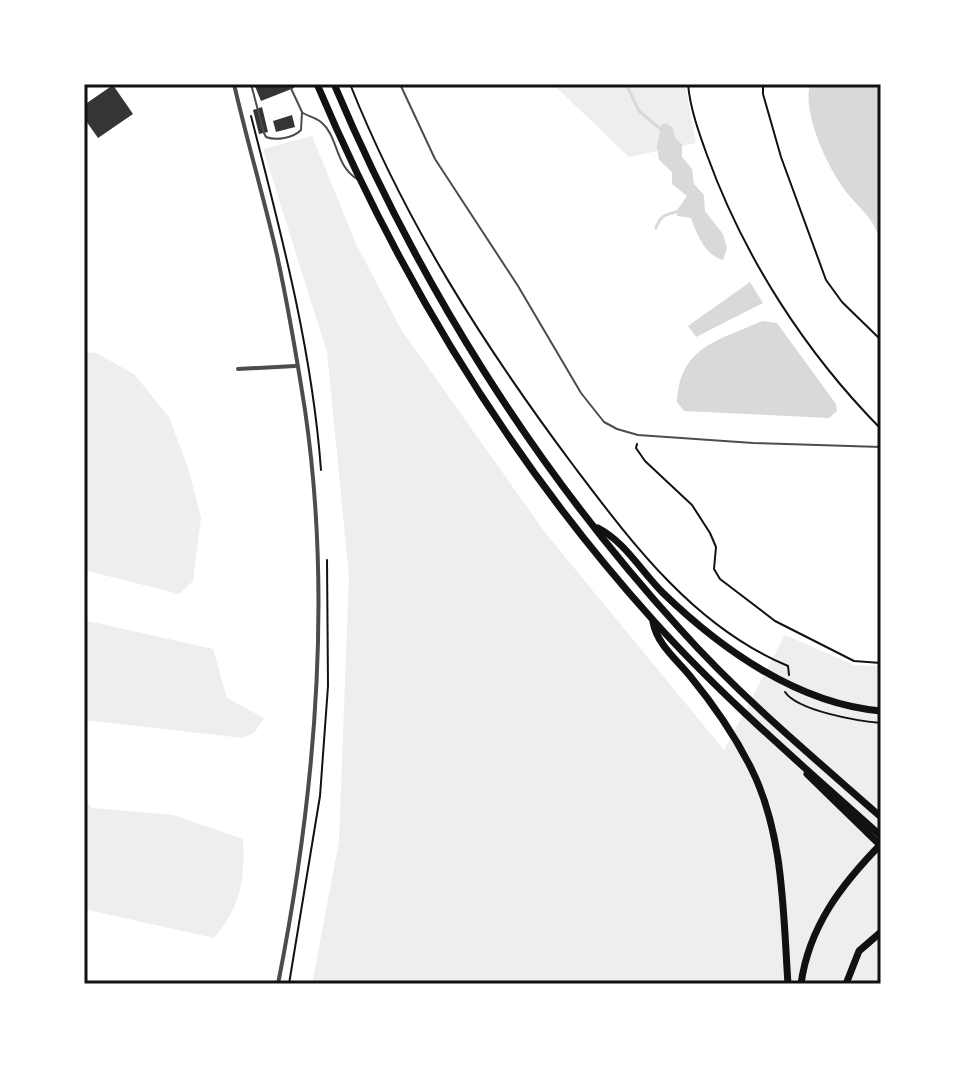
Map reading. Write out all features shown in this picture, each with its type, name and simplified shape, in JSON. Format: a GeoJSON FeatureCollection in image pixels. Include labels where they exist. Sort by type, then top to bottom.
{"type":"FeatureCollection","features":[{"type":"Feature","properties":{"kind":"highway"},"geometry":{"type":"LineString","coordinates":[[317,84],[360,181],[408,274],[482,398],[544,485],[653,619],[881,845],[843,885],[820,923],[810,946],[801,984]]}},
{"type":"Feature","properties":{"kind":"highway"},"geometry":{"type":"LineString","coordinates":[[334,84],[380,189],[450,317],[526,434],[595,527],[691,641],[881,817]]}},
{"type":"Feature","properties":{"kind":"highway"},"geometry":{"type":"LineString","coordinates":[[595,527],[614,536],[657,586],[694,620],[761,669],[789,685],[820,697],[881,711]]}},
{"type":"Feature","properties":{"kind":"highway"},"geometry":{"type":"LineString","coordinates":[[653,619],[656,635],[692,678],[729,731],[751,769],[764,803],[778,864],[788,984]]}},
{"type":"Feature","properties":{"kind":"highway"},"geometry":{"type":"LineString","coordinates":[[774,741],[881,836]]}},
{"type":"Feature","properties":{"kind":"highway"},"geometry":{"type":"LineString","coordinates":[[846,984],[859,951],[881,932]]}},
{"type":"Feature","properties":{"kind":"street"},"geometry":{"type":"LineString","coordinates":[[234,84],[277,255],[305,412],[317,571],[316,705],[308,799],[294,904],[278,984]]}},
{"type":"Feature","properties":{"kind":"street"},"geometry":{"type":"LineString","coordinates":[[238,369],[297,366]]}},
{"type":"Feature","properties":{"kind":"lane"},"geometry":{"type":"LineString","coordinates":[[251,84],[266,137],[273,139],[298,133],[302,126],[302,112],[289,84]]}},
{"type":"Feature","properties":{"kind":"lane"},"geometry":{"type":"LineString","coordinates":[[400,84],[435,159],[518,286],[594,412],[604,422],[638,435],[881,447]]}},
{"type":"Feature","properties":{"kind":"lane"},"geometry":{"type":"LineString","coordinates":[[302,112],[322,123],[346,172],[360,181]]}},
{"type":"Feature","properties":{"kind":"path"},"geometry":{"type":"LineString","coordinates":[[350,84],[434,261],[554,440],[607,509],[679,592],[713,622],[788,666],[789,676]]}},
{"type":"Feature","properties":{"kind":"path"},"geometry":{"type":"LineString","coordinates":[[688,84],[700,136],[738,230],[787,313],[852,400],[881,429]]}},
{"type":"Feature","properties":{"kind":"path"},"geometry":{"type":"LineString","coordinates":[[763,84],[777,146],[826,280],[842,302],[881,340]]}},
{"type":"Feature","properties":{"kind":"path"},"geometry":{"type":"LineString","coordinates":[[250,113],[291,271],[308,365],[321,479]]}},
{"type":"Feature","properties":{"kind":"path"},"geometry":{"type":"LineString","coordinates":[[638,435],[636,448],[645,461],[692,505],[710,533],[716,547],[714,569],[720,579],[775,621],[854,661],[881,663]]}},
{"type":"Feature","properties":{"kind":"path"},"geometry":{"type":"LineString","coordinates":[[289,984],[320,796],[328,686],[326,553]]}},
{"type":"Feature","properties":{"kind":"path"},"geometry":{"type":"LineString","coordinates":[[785,689],[791,699],[813,708],[881,723]]}},
{"type":"Feature","properties":{"kind":"shaded area"},"geometry":{"type":"Polygon","coordinates":[[[553,84],[685,84],[696,143],[629,157],[553,84]]]}},
{"type":"Feature","properties":{"kind":"shaded area"},"geometry":{"type":"Polygon","coordinates":[[[810,84],[881,84],[881,263],[874,226],[840,183],[818,141],[810,110],[810,84]]]}},
{"type":"Feature","properties":{"kind":"shaded area"},"geometry":{"type":"Polygon","coordinates":[[[666,123],[682,144],[682,157],[692,169],[694,184],[704,195],[705,211],[723,234],[727,248],[723,260],[707,249],[691,218],[677,216],[687,196],[672,184],[672,172],[659,160],[657,147],[661,125],[666,123]]]}},
{"type":"Feature","properties":{"kind":"shaded area"},"geometry":{"type":"Polygon","coordinates":[[[312,136],[356,244],[402,331],[547,535],[724,750],[785,635],[854,665],[881,666],[881,984],[312,984],[339,841],[349,576],[327,352],[263,149],[312,136]]]}},
{"type":"Feature","properties":{"kind":"shaded area"},"geometry":{"type":"Polygon","coordinates":[[[750,282],[763,303],[696,337],[688,326],[750,282]]]}},
{"type":"Feature","properties":{"kind":"shaded area"},"geometry":{"type":"Polygon","coordinates":[[[762,321],[777,323],[836,404],[837,411],[829,418],[684,411],[677,402],[680,383],[694,357],[717,341],[762,321]]]}},
{"type":"Feature","properties":{"kind":"shaded area"},"geometry":{"type":"Polygon","coordinates":[[[84,352],[96,353],[134,374],[169,417],[188,468],[201,518],[193,581],[179,594],[84,570],[84,352]]]}},
{"type":"Feature","properties":{"kind":"shaded area"},"geometry":{"type":"Polygon","coordinates":[[[84,620],[213,649],[227,698],[264,718],[255,732],[243,738],[84,720],[84,620]]]}},
{"type":"Feature","properties":{"kind":"shaded area"},"geometry":{"type":"Polygon","coordinates":[[[84,799],[92,808],[173,815],[243,839],[242,880],[236,903],[214,938],[84,909],[84,799]]]}},
{"type":"Feature","properties":{"kind":"building"},"geometry":{"type":"Polygon","coordinates":[[[254,84],[293,84],[294,88],[261,101],[254,84]]]}},
{"type":"Feature","properties":{"kind":"building"},"geometry":{"type":"Polygon","coordinates":[[[113,85],[133,114],[98,138],[84,118],[84,105],[113,85]]]}},
{"type":"Feature","properties":{"kind":"building"},"geometry":{"type":"Polygon","coordinates":[[[262,107],[268,132],[259,134],[253,110],[262,107]]]}},
{"type":"Feature","properties":{"kind":"building"},"geometry":{"type":"Polygon","coordinates":[[[292,115],[295,127],[276,132],[273,121],[292,115]]]}},
{"type":"Feature","properties":{"kind":"waterway"},"geometry":{"type":"LineString","coordinates":[[626,84],[639,111],[663,131]]}},
{"type":"Feature","properties":{"kind":"waterway"},"geometry":{"type":"LineString","coordinates":[[656,228],[667,214],[679,211]]}}]}
